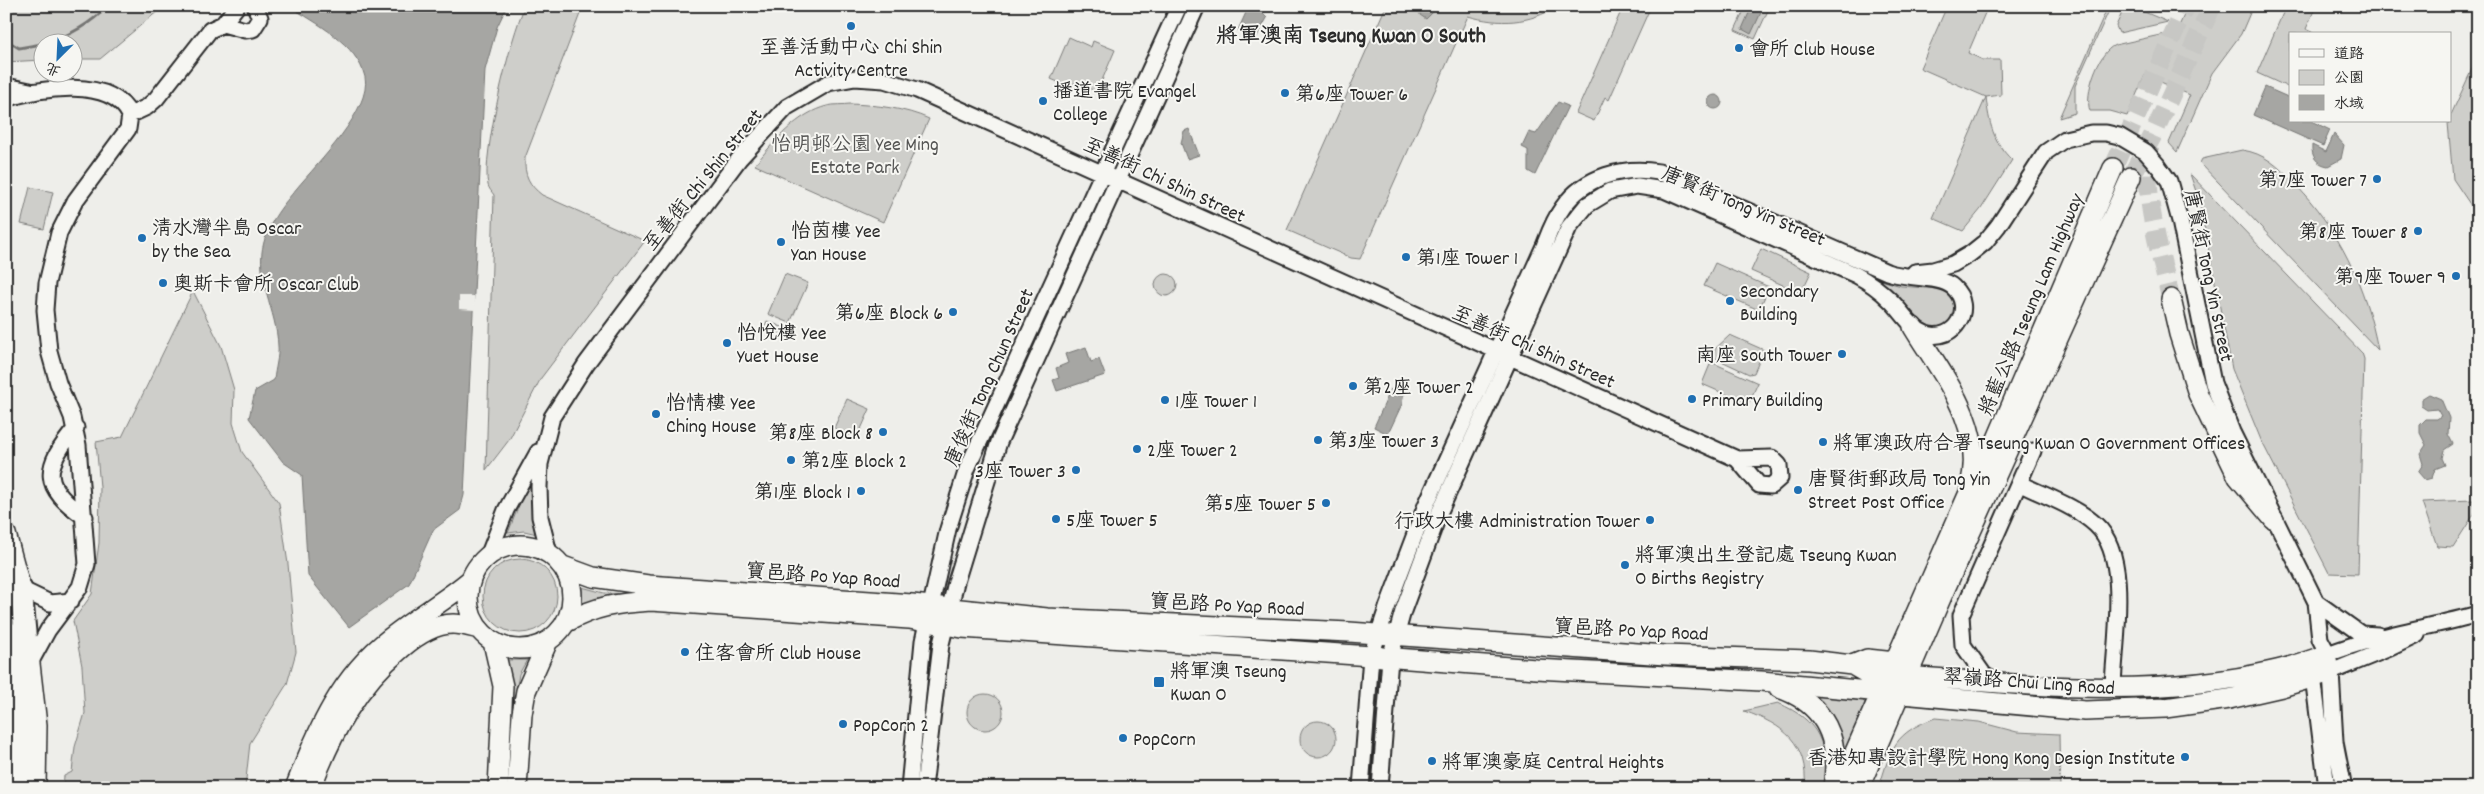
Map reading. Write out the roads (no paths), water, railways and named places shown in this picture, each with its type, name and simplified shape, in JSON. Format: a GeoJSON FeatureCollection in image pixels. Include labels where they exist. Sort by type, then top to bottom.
{"type":"FeatureCollection","features":[{"type":"Feature","properties":{"kind":"highway"},"geometry":{"type":"LineString","coordinates":[[9,788],[20,695],[28,653],[21,589]]}},
{"type":"Feature","properties":{"kind":"highway"},"geometry":{"type":"LineString","coordinates":[[6,631],[12,695],[17,788]]}},
{"type":"Feature","properties":{"kind":"main road","name":"將藍公路 Tseung Lam Highway"},"geometry":{"type":"LineString","coordinates":[[1897,671],[1968,495],[1987,462],[2113,168]]}},
{"type":"Feature","properties":{"kind":"main road","name":"將藍公路 Tseung Lam Highway"},"geometry":{"type":"LineString","coordinates":[[1897,671],[2132,177]]}},
{"type":"Feature","properties":{"kind":"main road"},"geometry":{"type":"LineString","coordinates":[[2171,298],[2179,334],[2198,394],[2238,477],[2274,520]]}},
{"type":"Feature","properties":{"kind":"main road"},"geometry":{"type":"LineString","coordinates":[[1913,327],[1961,408],[1970,430],[1973,440],[1972,479],[1968,495]]}},
{"type":"Feature","properties":{"kind":"main road"},"geometry":{"type":"LineString","coordinates":[[6,534],[21,589]]}},
{"type":"Feature","properties":{"kind":"main road","name":"寶邑路 Po Yap Road"},"geometry":{"type":"LineString","coordinates":[[489,554],[503,547],[518,544],[535,546],[556,560],[593,577],[648,585],[928,614],[945,626],[1546,670],[1760,682],[1880,694]]}},
{"type":"Feature","properties":{"kind":"main road"},"geometry":{"type":"LineString","coordinates":[[295,788],[322,722],[339,693],[356,670],[390,638],[470,580],[481,562],[489,554]]}},
{"type":"Feature","properties":{"kind":"main road"},"geometry":{"type":"LineString","coordinates":[[556,560],[571,582],[573,592],[572,607],[567,622]]}},
{"type":"Feature","properties":{"kind":"main road"},"geometry":{"type":"LineString","coordinates":[[470,580],[468,606],[486,636],[503,686],[498,788]]}},
{"type":"Feature","properties":{"kind":"main road","name":"寶邑路 Po Yap Road"},"geometry":{"type":"LineString","coordinates":[[311,788],[342,717],[360,690],[386,661],[406,644],[432,629],[452,624],[486,636],[507,647],[521,649],[535,647],[548,641],[567,622],[590,609],[618,603],[651,601],[928,614],[950,607],[1047,618],[1387,635],[1665,655],[1809,660],[1852,665],[1866,673],[1897,671]]}},
{"type":"Feature","properties":{"kind":"main road"},"geometry":{"type":"LineString","coordinates":[[517,788],[522,714],[526,691],[548,641]]}},
{"type":"Feature","properties":{"kind":"main road"},"geometry":{"type":"LineString","coordinates":[[28,653],[37,725],[36,788]]}},
{"type":"Feature","properties":{"kind":"main road","name":"翠嶺路 Chui Ling Road"},"geometry":{"type":"LineString","coordinates":[[1897,671],[2001,684],[2113,687],[2193,684],[2278,670],[2321,666]]}},
{"type":"Feature","properties":{"kind":"main road","name":"翠嶺路 Chui Ling Road"},"geometry":{"type":"LineString","coordinates":[[1880,694],[2085,711],[2165,708],[2229,699],[2321,666]]}},
{"type":"Feature","properties":{"kind":"main road"},"geometry":{"type":"LineString","coordinates":[[1839,788],[1880,694],[1897,671]]}},
{"type":"Feature","properties":{"kind":"main road"},"geometry":{"type":"LineString","coordinates":[[1859,788],[1899,695],[1897,671]]}},
{"type":"Feature","properties":{"kind":"main road"},"geometry":{"type":"LineString","coordinates":[[1760,682],[1799,696],[1819,714],[1827,726],[1836,760],[1832,788]]}},
{"type":"Feature","properties":{"kind":"street"},"geometry":{"type":"LineString","coordinates":[[130,115],[147,108],[156,99],[210,30],[223,24],[237,6]]}},
{"type":"Feature","properties":{"kind":"street"},"geometry":{"type":"LineString","coordinates":[[223,24],[245,30],[252,29],[260,18],[255,6]]}},
{"type":"Feature","properties":{"kind":"street","name":"唐俊街 Tong Chun Street"},"geometry":{"type":"LineString","coordinates":[[908,788],[928,614],[948,529],[966,469],[1180,6]]}},
{"type":"Feature","properties":{"kind":"street","name":"唐俊街 Tong Chun Street"},"geometry":{"type":"LineString","coordinates":[[924,788],[935,680],[945,626],[984,490],[1010,417],[1197,6]]}},
{"type":"Feature","properties":{"kind":"street","name":"至善街 Chi Shin Street"},"geometry":{"type":"LineString","coordinates":[[556,560],[540,517],[540,464],[544,442],[552,417],[584,367],[739,159],[787,107],[828,83],[855,78],[884,80],[917,90],[1103,172],[1118,181],[1737,459]]}},
{"type":"Feature","properties":{"kind":"street"},"geometry":{"type":"LineString","coordinates":[[6,86],[31,91]]}},
{"type":"Feature","properties":{"kind":"street"},"geometry":{"type":"LineString","coordinates":[[6,99],[31,91],[49,89],[93,90],[110,95],[126,106],[130,115],[128,129],[75,201],[59,233],[47,283],[45,310],[50,351],[58,383],[76,428],[85,517],[85,572],[80,587],[71,601],[28,653]]}},
{"type":"Feature","properties":{"kind":"street","name":"唐賢街 Tong Yin Street"},"geometry":{"type":"LineString","coordinates":[[1887,272],[1933,270],[1952,264],[1970,254],[1998,226],[2046,152],[2065,139],[2076,135],[2106,133],[2136,144],[2151,157],[2169,182],[2180,222],[2213,383],[2232,432],[2316,602],[2321,666]]}},
{"type":"Feature","properties":{"kind":"street","name":"唐賢街 Tong Yin Street"},"geometry":{"type":"LineString","coordinates":[[1361,788],[1380,657],[1426,505],[1561,209],[1585,186],[1605,175],[1621,171],[1648,170],[1670,175],[1887,272],[1901,277],[1944,282],[1953,287],[1960,296],[1962,313],[1954,329],[1936,335],[1923,333],[1913,327],[1883,293],[1851,272],[1664,190],[1646,186],[1628,186],[1610,191],[1594,199],[1575,218],[1440,511],[1387,635]]}},
{"type":"Feature","properties":{"kind":"street"},"geometry":{"type":"LineString","coordinates":[[76,428],[55,457],[51,482],[62,500],[85,517]]}},
{"type":"Feature","properties":{"kind":"street","name":"至善街 Chi Shin Street"},"geometry":{"type":"LineString","coordinates":[[489,554],[506,510],[544,442]]}},
{"type":"Feature","properties":{"kind":"street"},"geometry":{"type":"LineString","coordinates":[[2001,684],[1984,675],[1968,654],[1963,645],[1961,615],[2033,451]]}},
{"type":"Feature","properties":{"kind":"street"},"geometry":{"type":"LineString","coordinates":[[966,469],[981,479],[984,490]]}},
{"type":"Feature","properties":{"kind":"street"},"geometry":{"type":"LineString","coordinates":[[2019,483],[2074,510],[2097,525],[2111,544],[2116,562],[2118,582],[2113,687]]}},
{"type":"Feature","properties":{"kind":"street"},"geometry":{"type":"LineString","coordinates":[[21,589],[50,604],[71,601]]}},
{"type":"Feature","properties":{"kind":"street"},"geometry":{"type":"LineString","coordinates":[[2316,602],[2361,634],[2385,635]]}},
{"type":"Feature","properties":{"kind":"street","name":"翠嶺路 Chui Ling Road"},"geometry":{"type":"LineString","coordinates":[[2321,666],[2385,635],[2431,627],[2478,614]]}},
{"type":"Feature","properties":{"kind":"street","name":"翠嶺路 Chui Ling Road"},"geometry":{"type":"LineString","coordinates":[[2321,666],[2390,648],[2431,627]]}},
{"type":"Feature","properties":{"kind":"street","name":"唐賢街 Tong Yin Street"},"geometry":{"type":"LineString","coordinates":[[1380,657],[1380,788]]}},
{"type":"Feature","properties":{"kind":"street"},"geometry":{"type":"LineString","coordinates":[[2321,666],[2327,788]]}},
{"type":"Feature","properties":{"kind":"street"},"geometry":{"type":"LineString","coordinates":[[2321,666],[2344,788]]}},
{"type":"Feature","properties":{"kind":"water"},"geometry":{"type":"Polygon","coordinates":[[[289,6],[507,6],[497,27],[485,70],[464,495],[460,510],[433,530],[409,584],[349,627],[308,576],[302,475],[283,462],[249,418],[255,391],[274,380],[278,354],[277,333],[262,268],[264,242],[273,220],[282,207],[329,151],[352,120],[365,90],[365,77],[361,65],[354,54],[323,27],[289,6]]]}},
{"type":"Feature","properties":{"kind":"water"},"geometry":{"type":"Polygon","coordinates":[[[1249,6],[1263,6],[1262,13],[1267,18],[1256,38],[1238,30],[1249,6]]]}},
{"type":"Feature","properties":{"kind":"water"},"geometry":{"type":"Polygon","coordinates":[[[1420,6],[1439,6],[1426,19],[1420,15],[1420,6]]]}},
{"type":"Feature","properties":{"kind":"water"},"geometry":{"type":"Polygon","coordinates":[[[1752,6],[1764,6],[1751,34],[1742,29],[1752,6]]]}},
{"type":"Feature","properties":{"kind":"water"},"geometry":{"type":"Polygon","coordinates":[[[2265,87],[2289,98],[2289,122],[2313,122],[2330,130],[2323,146],[2253,115],[2265,87]]]}},
{"type":"Feature","properties":{"kind":"water"},"geometry":{"type":"Polygon","coordinates":[[[1712,95],[1718,95],[1722,102],[1718,109],[1712,109],[1708,105],[1708,99],[1712,95]]]}},
{"type":"Feature","properties":{"kind":"water"},"geometry":{"type":"Polygon","coordinates":[[[1558,102],[1568,106],[1535,175],[1528,171],[1528,150],[1522,147],[1529,132],[1536,134],[1558,102]]]}},
{"type":"Feature","properties":{"kind":"water"},"geometry":{"type":"Polygon","coordinates":[[[1189,129],[1199,155],[1187,159],[1181,143],[1184,131],[1189,129]]]}},
{"type":"Feature","properties":{"kind":"water"},"geometry":{"type":"Polygon","coordinates":[[[2334,134],[2344,145],[2341,159],[2328,166],[2321,164],[2313,153],[2312,145],[2326,152],[2334,134]]]}},
{"type":"Feature","properties":{"kind":"water"},"geometry":{"type":"Polygon","coordinates":[[[1086,347],[1091,362],[1099,359],[1105,375],[1057,391],[1053,380],[1059,378],[1056,368],[1068,363],[1065,354],[1086,347]]]}},
{"type":"Feature","properties":{"kind":"water"},"geometry":{"type":"Polygon","coordinates":[[[1391,389],[1404,391],[1402,404],[1388,434],[1374,427],[1391,389]]]}},
{"type":"Feature","properties":{"kind":"water"},"geometry":{"type":"Polygon","coordinates":[[[2429,394],[2441,399],[2449,418],[2448,434],[2453,444],[2444,450],[2442,458],[2445,465],[2435,469],[2432,478],[2425,480],[2418,472],[2423,464],[2420,454],[2426,445],[2420,433],[2420,425],[2426,419],[2437,419],[2441,416],[2437,409],[2427,410],[2421,406],[2421,399],[2429,394]]]}},
{"type":"Feature","properties":{"kind":"waterway"},"geometry":{"type":"LineString","coordinates":[[72,32],[108,6]]}},
{"type":"Feature","properties":{"kind":"waterway"},"geometry":{"type":"LineString","coordinates":[[6,40],[19,48],[32,46]]}},
{"type":"Feature","properties":{"kind":"tunnel"},"geometry":{"type":"LineString","coordinates":[[2113,168],[2186,6]]}},
{"type":"Feature","properties":{"kind":"tunnel"},"geometry":{"type":"LineString","coordinates":[[2131,177],[2152,137],[2212,6]]}},
{"type":"Feature","properties":{"kind":"tunnel"},"geometry":{"type":"LineString","coordinates":[[2150,147],[2148,164],[2150,202],[2153,223],[2171,299]]}},
{"type":"Feature","properties":{"kind":"place","name":"至善活動中心 Chi Shin Activity Centre"},"geometry":{"type":"Point","coordinates":[851,26]}},
{"type":"Feature","properties":{"kind":"place","name":"會所 Club House"},"geometry":{"type":"Point","coordinates":[1739,48]}},
{"type":"Feature","properties":{"kind":"place","name":"第6座 Tower 6"},"geometry":{"type":"Point","coordinates":[1285,93]}},
{"type":"Feature","properties":{"kind":"place","name":"播道書院 Evangel College"},"geometry":{"type":"Point","coordinates":[1043,101]}},
{"type":"Feature","properties":{"kind":"place","name":"第7座 Tower 7"},"geometry":{"type":"Point","coordinates":[2377,179]}},
{"type":"Feature","properties":{"kind":"place","name":"第8座 Tower 8"},"geometry":{"type":"Point","coordinates":[2418,231]}},
{"type":"Feature","properties":{"kind":"place","name":"清水灣半島 Oscar by the Sea"},"geometry":{"type":"Point","coordinates":[142,238]}},
{"type":"Feature","properties":{"kind":"place","name":"怡茵樓 Yee Yan House"},"geometry":{"type":"Point","coordinates":[781,242]}},
{"type":"Feature","properties":{"kind":"place","name":"第1座 Tower 1"},"geometry":{"type":"Point","coordinates":[1406,257]}},
{"type":"Feature","properties":{"kind":"place","name":"第9座 Tower 9"},"geometry":{"type":"Point","coordinates":[2456,276]}},
{"type":"Feature","properties":{"kind":"place","name":"奧斯卡會所 Oscar Club"},"geometry":{"type":"Point","coordinates":[163,283]}},
{"type":"Feature","properties":{"kind":"place","name":"Secondary Building"},"geometry":{"type":"Point","coordinates":[1730,301]}},
{"type":"Feature","properties":{"kind":"place","name":"第6座 Block 6"},"geometry":{"type":"Point","coordinates":[953,312]}},
{"type":"Feature","properties":{"kind":"place","name":"怡悅樓 Yee Yuet House"},"geometry":{"type":"Point","coordinates":[727,343]}},
{"type":"Feature","properties":{"kind":"place","name":"南座 South Tower"},"geometry":{"type":"Point","coordinates":[1842,354]}},
{"type":"Feature","properties":{"kind":"place","name":"第2座 Tower 2"},"geometry":{"type":"Point","coordinates":[1353,386]}},
{"type":"Feature","properties":{"kind":"place","name":"Primary Building"},"geometry":{"type":"Point","coordinates":[1692,399]}},
{"type":"Feature","properties":{"kind":"place","name":"1座 Tower 1"},"geometry":{"type":"Point","coordinates":[1165,400]}},
{"type":"Feature","properties":{"kind":"place","name":"怡情樓 Yee Ching House"},"geometry":{"type":"Point","coordinates":[656,414]}},
{"type":"Feature","properties":{"kind":"place","name":"第8座 Block 8"},"geometry":{"type":"Point","coordinates":[883,432]}},
{"type":"Feature","properties":{"kind":"place","name":"第3座 Tower 3"},"geometry":{"type":"Point","coordinates":[1318,440]}},
{"type":"Feature","properties":{"kind":"place","name":"將軍澳政府合署 Tseung Kwan O Government Offices"},"geometry":{"type":"Point","coordinates":[1823,442]}},
{"type":"Feature","properties":{"kind":"place","name":"2座 Tower 2"},"geometry":{"type":"Point","coordinates":[1137,449]}},
{"type":"Feature","properties":{"kind":"place","name":"第2座 Block 2"},"geometry":{"type":"Point","coordinates":[791,460]}},
{"type":"Feature","properties":{"kind":"place","name":"3座 Tower 3"},"geometry":{"type":"Point","coordinates":[1076,470]}},
{"type":"Feature","properties":{"kind":"place","name":"唐賢街郵政局 Tong Yin Street Post Office"},"geometry":{"type":"Point","coordinates":[1798,490]}},
{"type":"Feature","properties":{"kind":"place","name":"第1座 Block 1"},"geometry":{"type":"Point","coordinates":[861,491]}},
{"type":"Feature","properties":{"kind":"place","name":"第5座 Tower 5"},"geometry":{"type":"Point","coordinates":[1326,503]}},
{"type":"Feature","properties":{"kind":"place","name":"5座 Tower 5"},"geometry":{"type":"Point","coordinates":[1056,519]}},
{"type":"Feature","properties":{"kind":"place","name":"行政大樓 Administration Tower"},"geometry":{"type":"Point","coordinates":[1650,520]}},
{"type":"Feature","properties":{"kind":"place","name":"將軍澳出生登記處 Tseung Kwan O Births Registry"},"geometry":{"type":"Point","coordinates":[1625,565]}},
{"type":"Feature","properties":{"kind":"place","name":"住客會所 Club House"},"geometry":{"type":"Point","coordinates":[685,652]}},
{"type":"Feature","properties":{"kind":"place","name":"將軍澳 Tseung Kwan O"},"geometry":{"type":"Point","coordinates":[1159,682]}},
{"type":"Feature","properties":{"kind":"place","name":"PopCorn 2"},"geometry":{"type":"Point","coordinates":[843,724]}},
{"type":"Feature","properties":{"kind":"place","name":"PopCorn"},"geometry":{"type":"Point","coordinates":[1123,738]}},
{"type":"Feature","properties":{"kind":"place","name":"香港知專設計學院 Hong Kong Design Institute"},"geometry":{"type":"Point","coordinates":[2185,757]}},
{"type":"Feature","properties":{"kind":"place","name":"將軍澳豪庭 Central Heights"},"geometry":{"type":"Point","coordinates":[1432,761]}},
{"type":"Feature","properties":{"kind":"district","name":"將軍澳南 Tseung Kwan O South"},"geometry":{"type":"Point","coordinates":[1351,34]}},
{"type":"Feature","properties":{"kind":"park label","name":"怡明邨公園 Yee Ming Estate Park"},"geometry":{"type":"Point","coordinates":[855,154]}}]}
